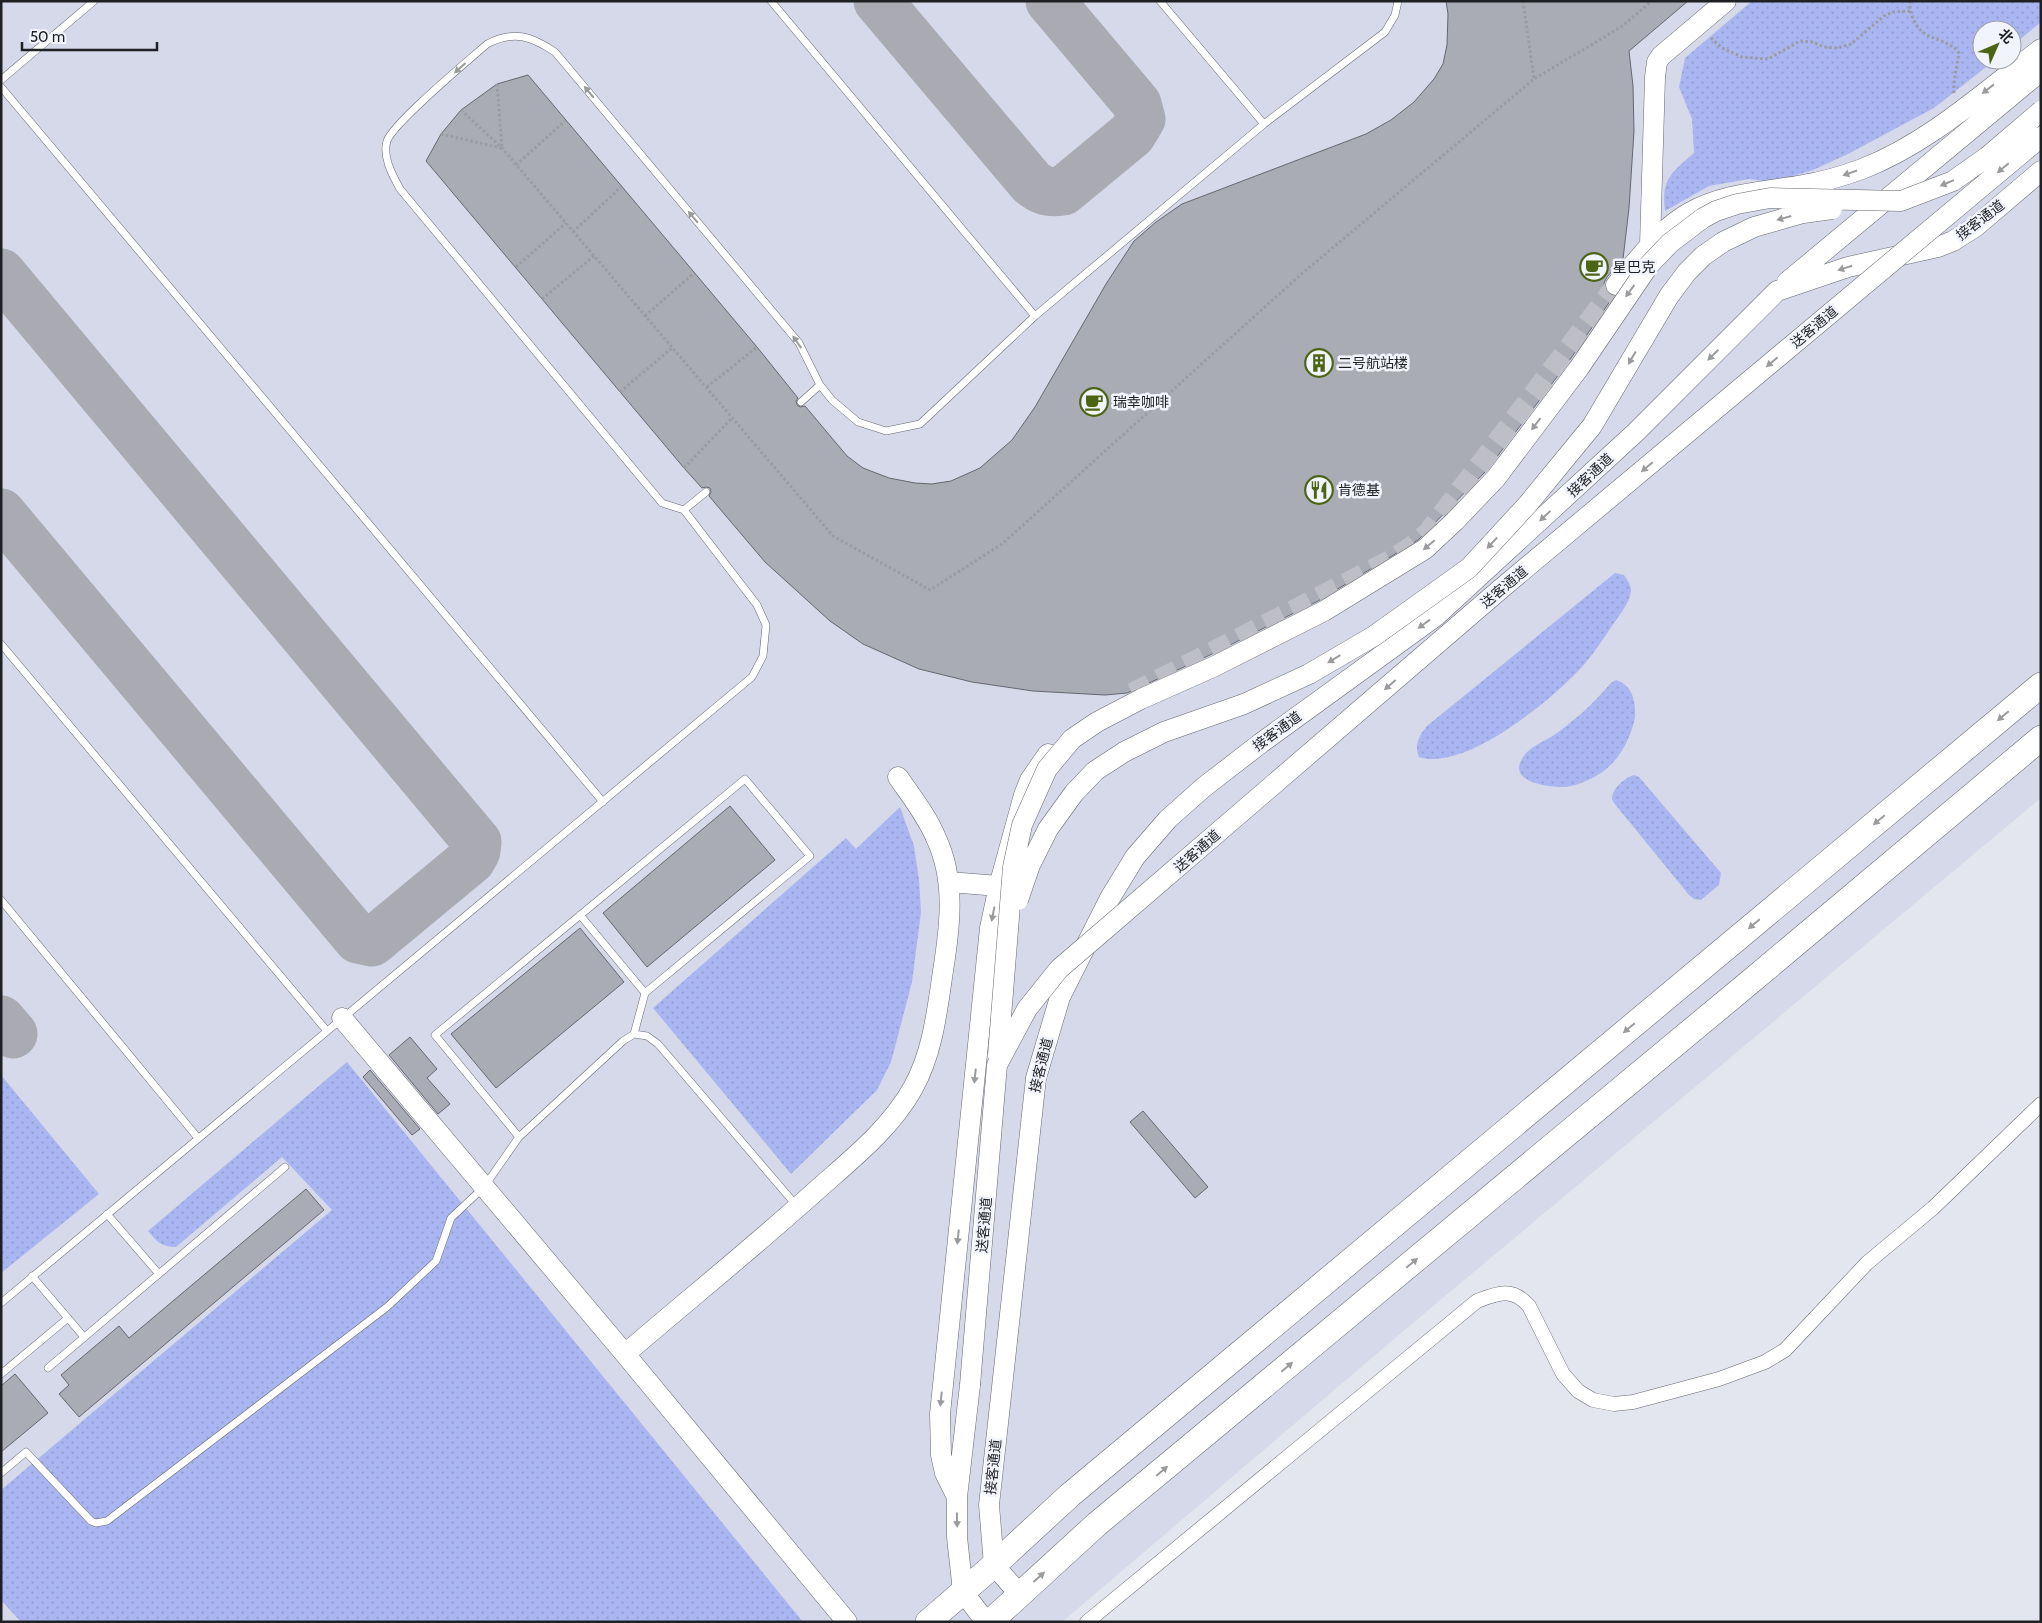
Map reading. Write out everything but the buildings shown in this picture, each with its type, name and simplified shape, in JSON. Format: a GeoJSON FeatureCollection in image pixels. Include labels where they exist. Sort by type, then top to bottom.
{"type":"FeatureCollection","features":[{"type":"Feature","properties":{"kind":"highway"},"geometry":{"type":"LineString","coordinates":[[928,1622],[1070,1496],[2041,685]]}},
{"type":"Feature","properties":{"kind":"highway"},"geometry":{"type":"LineString","coordinates":[[990,1622],[1097,1524],[2041,738]]}},
{"type":"Feature","properties":{"kind":"main road"},"geometry":{"type":"LineString","coordinates":[[1650,245],[1656,65],[1661,56],[1726,1]]}},
{"type":"Feature","properties":{"kind":"main road"},"geometry":{"type":"LineString","coordinates":[[1616,285],[1650,245],[1676,221],[1711,202],[1731,196],[1804,185],[1836,178],[1863,169],[1908,147],[1934,131],[2041,49]]}},
{"type":"Feature","properties":{"kind":"main road"},"geometry":{"type":"LineString","coordinates":[[1777,291],[2041,71]]}},
{"type":"Feature","properties":{"kind":"main road","name":"送客通道"},"geometry":{"type":"LineString","coordinates":[[1009,926],[1030,865],[1038,848],[1059,813],[1095,771],[1124,752],[1164,732],[1244,704],[1309,674],[1374,636],[1469,568],[1528,504],[1592,426],[1668,296],[1687,272],[1703,256],[1723,242],[1754,227],[1803,213],[1901,201],[1953,181],[1987,157],[2041,111]]}},
{"type":"Feature","properties":{"kind":"main road","name":"送客通道"},"geometry":{"type":"LineString","coordinates":[[998,1065],[1027,1009],[1059,969],[1503,587],[2041,137]]}},
{"type":"Feature","properties":{"kind":"main road","name":"接客通道"},"geometry":{"type":"LineString","coordinates":[[994,1565],[989,1505],[991,1476],[1036,1078],[1060,997],[1121,878],[1135,857],[1168,819],[1204,787],[1261,743],[1436,616],[1636,432],[1777,291],[1848,267],[1938,247],[1953,241],[1975,227],[2041,171]]}},
{"type":"Feature","properties":{"kind":"main road","name":"送客通道"},"geometry":{"type":"LineString","coordinates":[[956,1497],[970,1384],[1013,867],[1022,825],[1046,769],[1064,747],[1097,722],[1324,611],[1425,549],[1455,522],[1496,478],[1579,368],[1649,265],[1670,243],[1703,218],[1716,211],[1750,201],[1770,198],[1901,201]]}},
{"type":"Feature","properties":{"kind":"main road"},"geometry":{"type":"LineString","coordinates":[[986,1622],[963,1592],[957,1537],[956,1497],[945,1473],[941,1455],[940,1414],[990,928],[999,886],[1024,795],[1038,766],[1072,729],[1132,693]]}},
{"type":"Feature","properties":{"kind":"main road"},"geometry":{"type":"LineString","coordinates":[[625,1354],[798,1207],[882,1132],[913,1087],[928,1051],[937,1012],[949,933],[949,882],[944,858],[936,837],[898,777]]}},
{"type":"Feature","properties":{"kind":"main road"},"geometry":{"type":"LineString","coordinates":[[949,882],[999,886]]}},
{"type":"Feature","properties":{"kind":"main road"},"geometry":{"type":"LineString","coordinates":[[342,1018],[625,1354],[847,1622]]}},
{"type":"Feature","properties":{"kind":"main road"},"geometry":{"type":"LineString","coordinates":[[994,1565],[1020,1595]]}},
{"type":"Feature","properties":{"kind":"street"},"geometry":{"type":"LineString","coordinates":[[1087,1622],[1477,1301],[1507,1292],[1522,1298],[1529,1306],[1563,1374],[1578,1391],[1593,1400],[1614,1404],[1633,1402],[1719,1379],[1765,1362],[1785,1350],[1867,1263],[1933,1208],[2041,1104]]}},
{"type":"Feature","properties":{"kind":"lane"},"geometry":{"type":"LineString","coordinates":[[1,80],[94,1]]}},
{"type":"Feature","properties":{"kind":"lane"},"geometry":{"type":"LineString","coordinates":[[771,1],[1035,316]]}},
{"type":"Feature","properties":{"kind":"lane"},"geometry":{"type":"LineString","coordinates":[[1160,1],[1264,124]]}},
{"type":"Feature","properties":{"kind":"lane"},"geometry":{"type":"LineString","coordinates":[[1,1303],[752,677],[763,656],[766,625],[757,605],[684,510],[662,503],[400,189],[388,164],[387,141],[401,122],[487,44],[498,38],[518,36],[536,39],[555,52],[799,343],[820,385],[832,400],[858,422],[886,431],[920,424],[1035,316],[1264,124],[1385,32],[1395,15],[1398,1]]}},
{"type":"Feature","properties":{"kind":"lane"},"geometry":{"type":"LineString","coordinates":[[1,86],[603,802]]}},
{"type":"Feature","properties":{"kind":"lane"},"geometry":{"type":"LineString","coordinates":[[801,402],[820,385]]}},
{"type":"Feature","properties":{"kind":"lane"},"geometry":{"type":"LineString","coordinates":[[684,510],[706,492]]}},
{"type":"Feature","properties":{"kind":"lane"},"geometry":{"type":"LineString","coordinates":[[1,644],[327,1031]]}},
{"type":"Feature","properties":{"kind":"lane"},"geometry":{"type":"LineString","coordinates":[[519,1137],[436,1035],[745,779],[810,856],[645,993],[634,1034]]}},
{"type":"Feature","properties":{"kind":"lane"},"geometry":{"type":"LineString","coordinates":[[1,900],[198,1138]]}},
{"type":"Feature","properties":{"kind":"lane"},"geometry":{"type":"LineString","coordinates":[[580,915],[645,993]]}},
{"type":"Feature","properties":{"kind":"lane"},"geometry":{"type":"LineString","coordinates":[[1,1473],[26,1452],[91,1521],[96,1523],[108,1521],[387,1307],[436,1261],[451,1218],[484,1186],[519,1137],[622,1041],[634,1034],[646,1036],[658,1044],[798,1207]]}},
{"type":"Feature","properties":{"kind":"lane"},"geometry":{"type":"LineString","coordinates":[[48,1368],[285,1167]]}},
{"type":"Feature","properties":{"kind":"lane"},"geometry":{"type":"LineString","coordinates":[[108,1214],[159,1274]]}},
{"type":"Feature","properties":{"kind":"lane"},"geometry":{"type":"LineString","coordinates":[[32,1276],[84,1337]]}},
{"type":"Feature","properties":{"kind":"lane"},"geometry":{"type":"LineString","coordinates":[[1,1374],[68,1318]]}},
{"type":"Feature","properties":{"kind":"path"},"geometry":{"type":"LineString","coordinates":[[1523,1],[1534,79]]}},
{"type":"Feature","properties":{"kind":"path"},"geometry":{"type":"LineString","coordinates":[[461,110],[502,148],[833,536],[930,590],[1002,544],[1298,277],[1534,79],[1621,27],[1652,1]]}},
{"type":"Feature","properties":{"kind":"path"},"geometry":{"type":"LineString","coordinates":[[1910,1],[1914,20],[1924,33],[1955,47],[1959,52],[1958,65],[1953,79],[1955,97],[1961,93]]}},
{"type":"Feature","properties":{"kind":"path"},"geometry":{"type":"LineString","coordinates":[[1698,25],[1722,48],[1742,57],[1768,58],[1800,41],[1837,48],[1851,44],[1884,16],[1893,12],[1911,11]]}},
{"type":"Feature","properties":{"kind":"path"},"geometry":{"type":"LineString","coordinates":[[497,84],[502,148]]}},
{"type":"Feature","properties":{"kind":"path"},"geometry":{"type":"LineString","coordinates":[[516,165],[565,121]]}},
{"type":"Feature","properties":{"kind":"path"},"geometry":{"type":"LineString","coordinates":[[441,134],[502,148]]}},
{"type":"Feature","properties":{"kind":"path"},"geometry":{"type":"LineString","coordinates":[[574,232],[621,187]]}},
{"type":"Feature","properties":{"kind":"path"},"geometry":{"type":"LineString","coordinates":[[516,268],[566,223]]}},
{"type":"Feature","properties":{"kind":"path"},"geometry":{"type":"LineString","coordinates":[[542,299],[594,256]]}},
{"type":"Feature","properties":{"kind":"path"},"geometry":{"type":"LineString","coordinates":[[645,316],[694,273]]}},
{"type":"Feature","properties":{"kind":"path"},"geometry":{"type":"LineString","coordinates":[[706,388],[757,347]]}},
{"type":"Feature","properties":{"kind":"path"},"geometry":{"type":"LineString","coordinates":[[620,392],[672,348]]}},
{"type":"Feature","properties":{"kind":"path"},"geometry":{"type":"LineString","coordinates":[[684,468],[732,418]]}},
{"type":"Feature","properties":{"kind":"shaded area"},"geometry":{"type":"Polygon","coordinates":[[[1,1],[2041,1],[2041,798],[1420,1317],[1062,1622],[1,1622],[1,1]]]}},
{"type":"Feature","properties":{"kind":"shaded area"},"geometry":{"type":"Polygon","coordinates":[[[1752,1],[2041,1],[2041,22],[2022,38],[2022,20],[1972,20],[1972,70],[1982,70],[1934,108],[1848,154],[1813,170],[1772,182],[1749,179],[1709,186],[1665,211],[1665,191],[1669,178],[1694,153],[1692,119],[1679,87],[1685,58],[1752,1]]]}},
{"type":"Feature","properties":{"kind":"shaded area"},"geometry":{"type":"Polygon","coordinates":[[[1615,573],[1624,575],[1630,585],[1631,594],[1627,603],[1594,653],[1566,683],[1506,731],[1482,744],[1459,754],[1438,759],[1419,757],[1418,740],[1427,726],[1615,573]]]}},
{"type":"Feature","properties":{"kind":"shaded area"},"geometry":{"type":"Polygon","coordinates":[[[1616,680],[1625,685],[1630,691],[1634,699],[1635,713],[1623,750],[1611,764],[1601,773],[1581,783],[1565,787],[1538,784],[1529,781],[1523,776],[1519,770],[1520,763],[1525,754],[1571,722],[1616,680]]]}},
{"type":"Feature","properties":{"kind":"shaded area"},"geometry":{"type":"Polygon","coordinates":[[[1634,775],[1639,777],[1721,873],[1719,885],[1701,900],[1694,899],[1689,895],[1614,803],[1612,799],[1616,788],[1623,781],[1634,775]]]}},
{"type":"Feature","properties":{"kind":"shaded area"},"geometry":{"type":"Polygon","coordinates":[[[900,807],[914,846],[921,912],[912,982],[891,1062],[877,1090],[791,1174],[653,1008],[846,838],[856,849],[900,807]]]}},
{"type":"Feature","properties":{"kind":"shaded area"},"geometry":{"type":"Polygon","coordinates":[[[347,1062],[803,1622],[21,1622],[1,1600],[1,1490],[332,1210],[282,1157],[176,1247],[160,1243],[148,1231],[347,1062]]]}},
{"type":"Feature","properties":{"kind":"shaded area"},"geometry":{"type":"Polygon","coordinates":[[[1,1075],[99,1194],[1,1273],[1,1075]]]}},
{"type":"Feature","properties":{"kind":"taxiway"},"geometry":{"type":"LineString","coordinates":[[878,1],[1031,182],[1046,191],[1053,192],[1063,191],[1132,134],[1141,119],[1137,104],[1050,1]]}},
{"type":"Feature","properties":{"kind":"taxiway"},"geometry":{"type":"LineString","coordinates":[[1,273],[477,842],[476,851],[471,860],[372,942],[358,939],[1,513]]}},
{"type":"Feature","properties":{"kind":"taxiway"},"geometry":{"type":"LineString","coordinates":[[1,1020],[13,1034]]}},
{"type":"Feature","properties":{"kind":"tunnel"},"geometry":{"type":"LineString","coordinates":[[1132,693],[1392,559],[1412,546],[1428,532],[1616,285]]}},
{"type":"Feature","properties":{"kind":"place","name":"星巴克"},"geometry":{"type":"Point","coordinates":[1594,267]}},
{"type":"Feature","properties":{"kind":"place","name":"二号航站楼"},"geometry":{"type":"Point","coordinates":[1319,363]}},
{"type":"Feature","properties":{"kind":"place","name":"瑞幸咖啡"},"geometry":{"type":"Point","coordinates":[1094,402]}},
{"type":"Feature","properties":{"kind":"place","name":"肯德基"},"geometry":{"type":"Point","coordinates":[1319,490]}}]}
